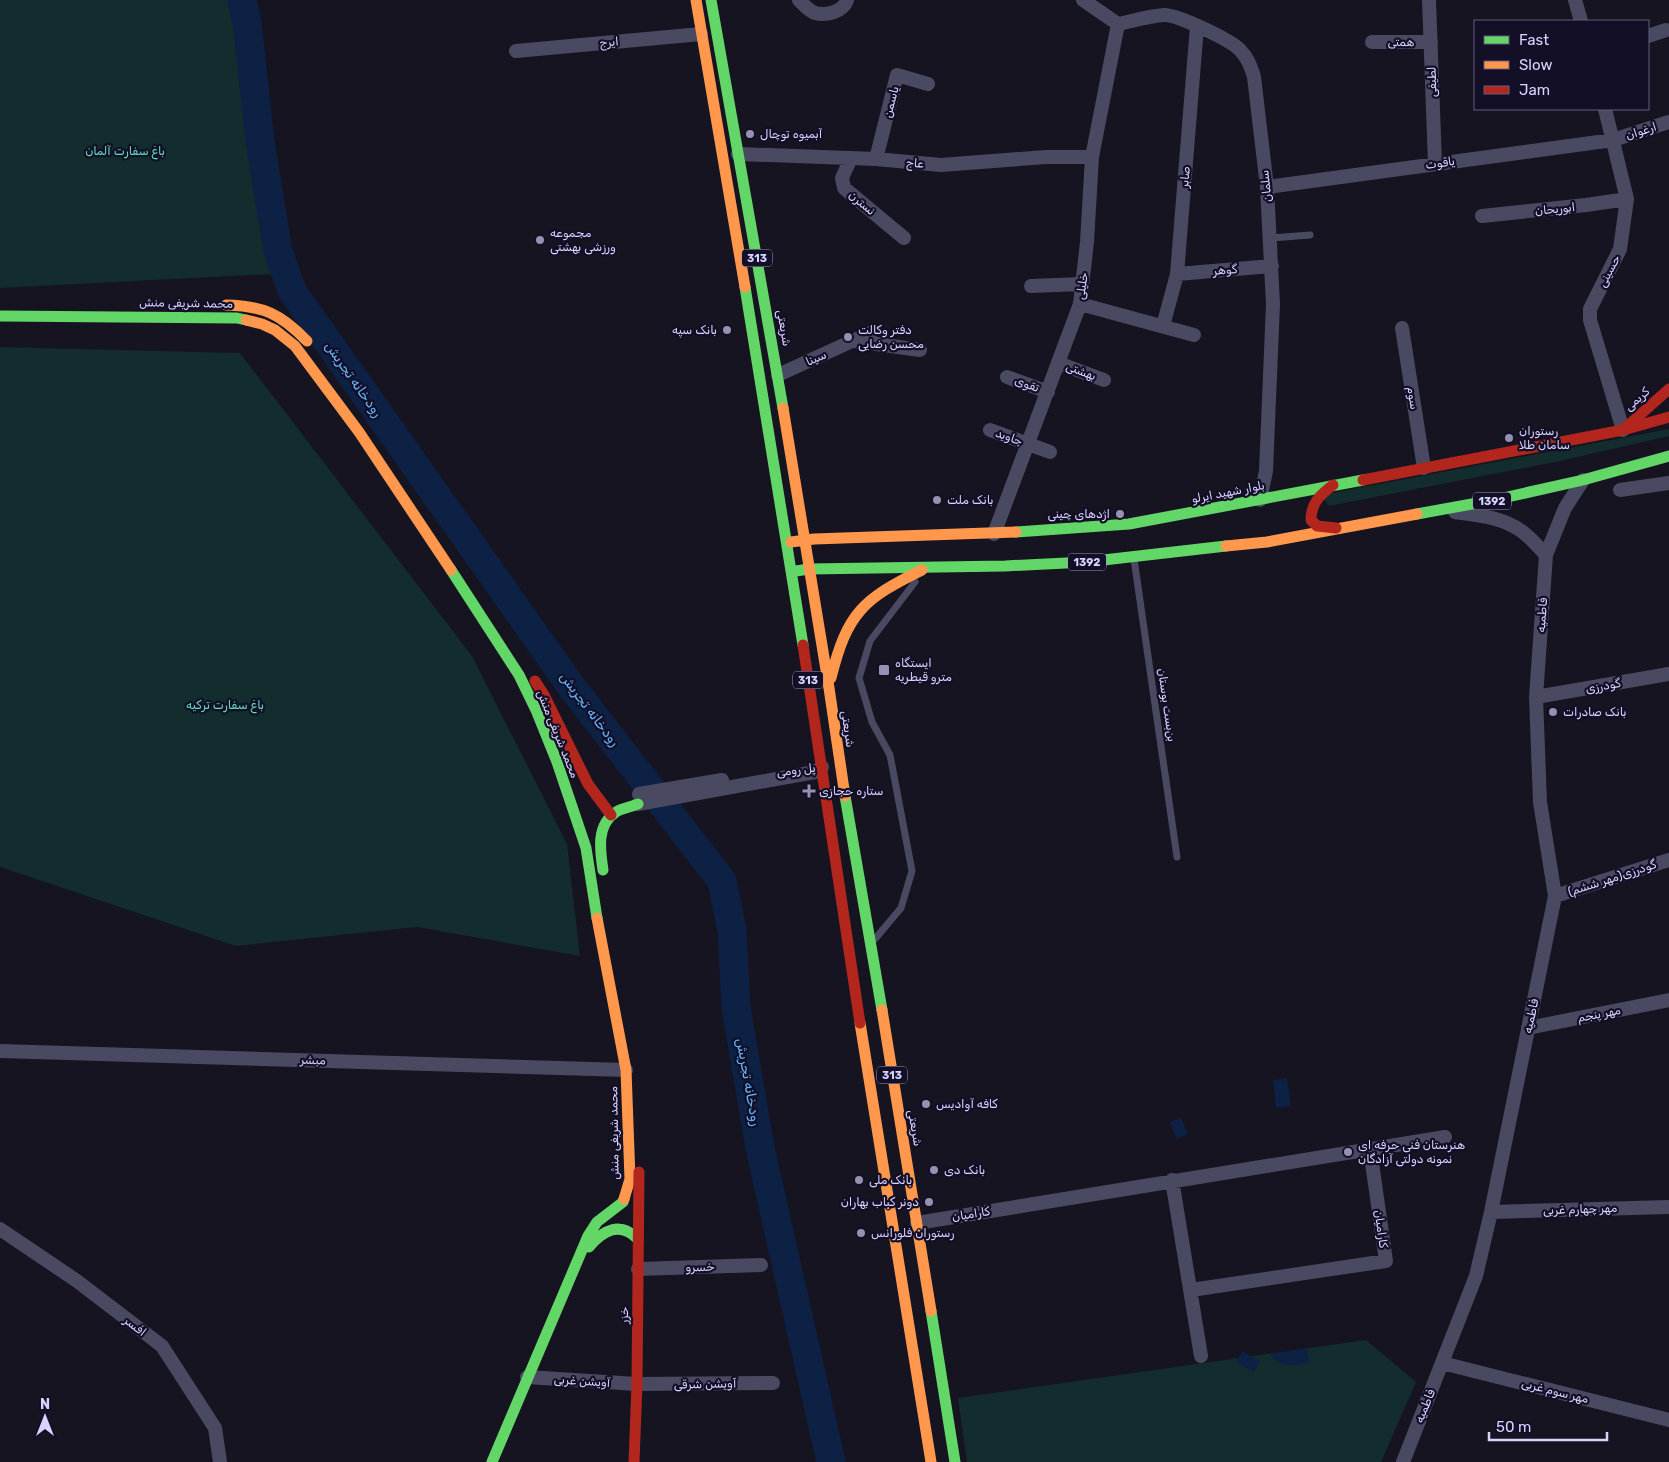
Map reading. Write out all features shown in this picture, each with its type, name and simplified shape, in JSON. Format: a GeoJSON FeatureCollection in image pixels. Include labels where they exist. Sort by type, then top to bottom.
{"type":"FeatureCollection","features":[{"type":"Feature","properties":{"kind":"main road","name":"313"},"geometry":{"type":"LineString","coordinates":[[696,0],[765,408],[822,767],[855,992],[931,1462]]}},
{"type":"Feature","properties":{"kind":"main road","name":"شریعتی"},"geometry":{"type":"LineString","coordinates":[[712,0],[778,375],[829,688],[839,764],[917,1223],[954,1462]]}},
{"type":"Feature","properties":{"kind":"main road"},"geometry":{"type":"LineString","coordinates":[[0,305],[26,305]]}},
{"type":"Feature","properties":{"kind":"main road","name":"محمد شریفی منش"},"geometry":{"type":"LineString","coordinates":[[215,305],[244,305],[273,312],[288,321],[317,353]]}},
{"type":"Feature","properties":{"kind":"main road","name":"محمد شریفی منش"},"geometry":{"type":"LineString","coordinates":[[0,316],[237,318],[270,326],[284,335],[295,346],[359,432],[519,675],[536,710],[557,762],[586,848],[626,1070],[630,1179],[623,1202],[597,1222],[588,1236],[492,1462]]}},
{"type":"Feature","properties":{"kind":"main road","name":"کریمی"},"geometry":{"type":"LineString","coordinates":[[1623,430],[1669,389]]}},
{"type":"Feature","properties":{"kind":"main road","name":"بلوار شهید ایرلو"},"geometry":{"type":"LineString","coordinates":[[786,543],[804,540],[994,534],[1129,524],[1623,430],[1669,417]]}},
{"type":"Feature","properties":{"kind":"main road","name":"1392"},"geometry":{"type":"LineString","coordinates":[[790,572],[809,569],[1014,566],[1086,562],[1267,542],[1494,500],[1584,480],[1669,456]]}},
{"type":"Feature","properties":{"kind":"main road"},"geometry":{"type":"LineString","coordinates":[[1333,485],[1320,495],[1313,504],[1310,510],[1311,520],[1317,526],[1343,528]]}},
{"type":"Feature","properties":{"kind":"main road"},"geometry":{"type":"LineString","coordinates":[[829,688],[836,652],[844,632],[854,616],[866,603],[890,585],[928,566]]}},
{"type":"Feature","properties":{"kind":"main road","name":"محمد شریفی منش"},"geometry":{"type":"LineString","coordinates":[[476,587],[544,695],[588,784],[612,816]]}},
{"type":"Feature","properties":{"kind":"main road","name":"پل رومی"},"geometry":{"type":"LineString","coordinates":[[603,805],[638,799]]}},
{"type":"Feature","properties":{"kind":"main road","name":"پل رومی"},"geometry":{"type":"LineString","coordinates":[[612,816],[638,799]]}},
{"type":"Feature","properties":{"kind":"main road"},"geometry":{"type":"LineString","coordinates":[[586,848],[594,819],[603,805]]}},
{"type":"Feature","properties":{"kind":"main road"},"geometry":{"type":"LineString","coordinates":[[604,884],[599,843],[602,829],[612,816]]}},
{"type":"Feature","properties":{"kind":"main road","name":"محمد شریفی منش"},"geometry":{"type":"LineString","coordinates":[[620,977],[636,1069],[639,1168]]}},
{"type":"Feature","properties":{"kind":"main road","name":"خزر"},"geometry":{"type":"LineString","coordinates":[[634,1462],[637,1384],[639,1168]]}},
{"type":"Feature","properties":{"kind":"main road"},"geometry":{"type":"LineString","coordinates":[[573,1269],[592,1243],[599,1236],[610,1230],[622,1228],[632,1232],[638,1239]]}},
{"type":"Feature","properties":{"kind":"street"},"geometry":{"type":"LineString","coordinates":[[798,0],[814,13],[826,14],[840,10],[847,0]]}},
{"type":"Feature","properties":{"kind":"street"},"geometry":{"type":"LineString","coordinates":[[1083,0],[1118,24],[1166,14],[1166,0]]}},
{"type":"Feature","properties":{"kind":"street","name":"لطیفی"},"geometry":{"type":"LineString","coordinates":[[1429,0],[1435,164]]}},
{"type":"Feature","properties":{"kind":"street"},"geometry":{"type":"LineString","coordinates":[[1575,0],[1581,20]]}},
{"type":"Feature","properties":{"kind":"street","name":"سلمان"},"geometry":{"type":"LineString","coordinates":[[1166,14],[1231,42],[1241,50],[1249,62],[1254,77],[1267,187],[1273,304],[1266,471],[1260,500]]}},
{"type":"Feature","properties":{"kind":"street","name":"خلیلی"},"geometry":{"type":"LineString","coordinates":[[994,534],[1080,304],[1087,242],[1092,157],[1118,24]]}},
{"type":"Feature","properties":{"kind":"street","name":"صابر"},"geometry":{"type":"LineString","coordinates":[[1163,326],[1177,274],[1197,26]]}},
{"type":"Feature","properties":{"kind":"street"},"geometry":{"type":"LineString","coordinates":[[1649,36],[1666,30]]}},
{"type":"Feature","properties":{"kind":"street","name":"ایرج"},"geometry":{"type":"LineString","coordinates":[[516,51],[701,34]]}},
{"type":"Feature","properties":{"kind":"street","name":"همتی"},"geometry":{"type":"LineString","coordinates":[[1372,42],[1431,42]]}},
{"type":"Feature","properties":{"kind":"street","name":"یاسمن"},"geometry":{"type":"LineString","coordinates":[[876,159],[897,75],[928,84]]}},
{"type":"Feature","properties":{"kind":"street","name":"حسینی"},"geometry":{"type":"LineString","coordinates":[[1605,110],[1627,199],[1620,250],[1590,309],[1590,320],[1623,430]]}},
{"type":"Feature","properties":{"kind":"street","name":"ارغوان"},"geometry":{"type":"LineString","coordinates":[[1613,140],[1669,122]]}},
{"type":"Feature","properties":{"kind":"street","name":"یاقوت"},"geometry":{"type":"LineString","coordinates":[[1267,187],[1613,140]]}},
{"type":"Feature","properties":{"kind":"street","name":"عاج"},"geometry":{"type":"LineString","coordinates":[[738,154],[876,159],[941,165],[1046,157],[1092,157]]}},
{"type":"Feature","properties":{"kind":"street","name":"نسترن"},"geometry":{"type":"LineString","coordinates":[[851,158],[842,178],[844,188],[904,238]]}},
{"type":"Feature","properties":{"kind":"street","name":"ابوریحان"},"geometry":{"type":"LineString","coordinates":[[1482,216],[1627,199]]}},
{"type":"Feature","properties":{"kind":"street","name":"گوهر"},"geometry":{"type":"LineString","coordinates":[[1177,274],[1272,266]]}},
{"type":"Feature","properties":{"kind":"street"},"geometry":{"type":"LineString","coordinates":[[1031,286],[1082,284]]}},
{"type":"Feature","properties":{"kind":"street"},"geometry":{"type":"LineString","coordinates":[[1080,304],[1194,335]]}},
{"type":"Feature","properties":{"kind":"street","name":"سوم"},"geometry":{"type":"LineString","coordinates":[[1402,328],[1424,468]]}},
{"type":"Feature","properties":{"kind":"street","name":"سینا"},"geometry":{"type":"LineString","coordinates":[[778,375],[872,332]]}},
{"type":"Feature","properties":{"kind":"street"},"geometry":{"type":"LineString","coordinates":[[855,341],[920,350]]}},
{"type":"Feature","properties":{"kind":"street","name":"بهشتی"},"geometry":{"type":"LineString","coordinates":[[1058,362],[1104,380]]}},
{"type":"Feature","properties":{"kind":"street","name":"تقوی"},"geometry":{"type":"LineString","coordinates":[[1007,377],[1048,392]]}},
{"type":"Feature","properties":{"kind":"street","name":"جاوید"},"geometry":{"type":"LineString","coordinates":[[990,430],[1050,452]]}},
{"type":"Feature","properties":{"kind":"street","name":"فاطمیه"},"geometry":{"type":"LineString","coordinates":[[1403,1462],[1476,1276],[1491,1212],[1555,896],[1540,802],[1536,698],[1546,555],[1565,508],[1584,480]]}},
{"type":"Feature","properties":{"kind":"street"},"geometry":{"type":"LineString","coordinates":[[1620,490],[1669,482]]}},
{"type":"Feature","properties":{"kind":"street"},"geometry":{"type":"LineString","coordinates":[[1443,510],[1484,516],[1510,524],[1527,536],[1546,555]]}},
{"type":"Feature","properties":{"kind":"street","name":"گودرزی"},"geometry":{"type":"LineString","coordinates":[[1536,698],[1669,674]]}},
{"type":"Feature","properties":{"kind":"street","name":"پل رومی"},"geometry":{"type":"LineString","coordinates":[[638,799],[815,766],[822,767]]}},
{"type":"Feature","properties":{"kind":"street","name":"گودرزی(مهر ششم)"},"geometry":{"type":"LineString","coordinates":[[1555,896],[1669,860]]}},
{"type":"Feature","properties":{"kind":"street","name":"مهر پنجم"},"geometry":{"type":"LineString","coordinates":[[1528,1028],[1669,1000]]}},
{"type":"Feature","properties":{"kind":"street","name":"مبشر"},"geometry":{"type":"LineString","coordinates":[[0,1051],[626,1070]]}},
{"type":"Feature","properties":{"kind":"street"},"geometry":{"type":"LineString","coordinates":[[1370,1149],[1445,1136]]}},
{"type":"Feature","properties":{"kind":"street","name":"کارامیان"},"geometry":{"type":"LineString","coordinates":[[917,1223],[1370,1149],[1386,1261],[1191,1290]]}},
{"type":"Feature","properties":{"kind":"street"},"geometry":{"type":"LineString","coordinates":[[1172,1180],[1201,1356]]}},
{"type":"Feature","properties":{"kind":"street","name":"مهر چهارم غربی"},"geometry":{"type":"LineString","coordinates":[[1491,1212],[1669,1207]]}},
{"type":"Feature","properties":{"kind":"street","name":"افسر"},"geometry":{"type":"LineString","coordinates":[[0,1229],[77,1281],[162,1346],[215,1428],[220,1462]]}},
{"type":"Feature","properties":{"kind":"street","name":"خسرو"},"geometry":{"type":"LineString","coordinates":[[638,1269],[761,1265]]}},
{"type":"Feature","properties":{"kind":"street","name":"مهر سوم غربی"},"geometry":{"type":"LineString","coordinates":[[1442,1363],[1669,1420]]}},
{"type":"Feature","properties":{"kind":"street","name":"آویشن غربی"},"geometry":{"type":"LineString","coordinates":[[527,1377],[637,1384]]}},
{"type":"Feature","properties":{"kind":"street","name":"آویشن شرقی"},"geometry":{"type":"LineString","coordinates":[[637,1384],[773,1383]]}},
{"type":"Feature","properties":{"kind":"lane"},"geometry":{"type":"LineString","coordinates":[[1271,238],[1310,235]]}},
{"type":"Feature","properties":{"kind":"lane","name":"بن‌بست بوستان"},"geometry":{"type":"LineString","coordinates":[[1134,556],[1177,857]]}},
{"type":"Feature","properties":{"kind":"lane"},"geometry":{"type":"LineString","coordinates":[[871,944],[901,908],[912,871],[890,755],[872,722],[859,678],[870,641],[904,594],[928,566]]}},
{"type":"Feature","properties":{"kind":"green space","name":"باغ سفارت آلمان"},"geometry":{"type":"Polygon","coordinates":[[[0,0],[232,0],[248,95],[252,181],[273,274],[0,288],[0,0]]]}},
{"type":"Feature","properties":{"kind":"green space","name":"باغ سفارت ترکیه"},"geometry":{"type":"Polygon","coordinates":[[[0,347],[240,353],[472,656],[567,844],[580,956],[417,927],[236,946],[0,867],[0,347]]]}},
{"type":"Feature","properties":{"kind":"green space"},"geometry":{"type":"Polygon","coordinates":[[[1669,429],[1669,436],[1560,461],[1329,506],[1325,501],[1326,494],[1669,429]]]}},
{"type":"Feature","properties":{"kind":"green space"},"geometry":{"type":"Polygon","coordinates":[[[1366,1340],[1416,1382],[1381,1462],[967,1462],[958,1398],[1366,1340]]]}},
{"type":"Feature","properties":{"kind":"water"},"geometry":{"type":"Polygon","coordinates":[[[1287,1078],[1291,1106],[1276,1108],[1273,1080],[1287,1078]]]}},
{"type":"Feature","properties":{"kind":"water"},"geometry":{"type":"Polygon","coordinates":[[[1181,1118],[1188,1134],[1177,1139],[1170,1122],[1181,1118]]]}},
{"type":"Feature","properties":{"kind":"water"},"geometry":{"type":"Polygon","coordinates":[[[1307,1348],[1309,1363],[1303,1364],[1283,1364],[1274,1359],[1270,1354],[1307,1348]]]}},
{"type":"Feature","properties":{"kind":"water"},"geometry":{"type":"Polygon","coordinates":[[[1242,1351],[1260,1361],[1254,1372],[1236,1362],[1242,1351]]]}},
{"type":"Feature","properties":{"kind":"waterway","name":"رودخانه تجریش"},"geometry":{"type":"LineString","coordinates":[[242,0],[247,23],[260,141],[278,251],[292,291],[571,686],[722,881],[732,930],[736,1007],[760,1148],[831,1462]]}},
{"type":"Feature","properties":{"kind":"traffic: fast"},"geometry":{"type":"LineString","coordinates":[[711,0],[783,408]]}},
{"type":"Feature","properties":{"kind":"traffic: fast"},"geometry":{"type":"LineString","coordinates":[[745,287],[803,645]]}},
{"type":"Feature","properties":{"kind":"traffic: fast"},"geometry":{"type":"LineString","coordinates":[[0,316],[237,318],[246,320]]}},
{"type":"Feature","properties":{"kind":"traffic: fast"},"geometry":{"type":"LineString","coordinates":[[1417,514],[1494,500],[1583,480],[1669,456]]}},
{"type":"Feature","properties":{"kind":"traffic: fast"},"geometry":{"type":"LineString","coordinates":[[1016,532],[1129,524],[1363,480]]}},
{"type":"Feature","properties":{"kind":"traffic: fast"},"geometry":{"type":"LineString","coordinates":[[796,571],[809,569],[1005,566],[1086,562],[1226,546]]}},
{"type":"Feature","properties":{"kind":"traffic: fast"},"geometry":{"type":"LineString","coordinates":[[451,570],[519,675],[536,710],[557,762],[586,848],[597,918]]}},
{"type":"Feature","properties":{"kind":"traffic: fast"},"geometry":{"type":"LineString","coordinates":[[845,796],[882,1010]]}},
{"type":"Feature","properties":{"kind":"traffic: fast"},"geometry":{"type":"LineString","coordinates":[[603,870],[601,838],[605,824],[616,812],[638,804]]}},
{"type":"Feature","properties":{"kind":"traffic: fast"},"geometry":{"type":"LineString","coordinates":[[492,1462],[588,1236],[597,1222],[623,1202],[624,1199]]}},
{"type":"Feature","properties":{"kind":"traffic: fast"},"geometry":{"type":"LineString","coordinates":[[589,1247],[606,1232],[618,1229],[625,1230],[638,1239]]}},
{"type":"Feature","properties":{"kind":"traffic: fast"},"geometry":{"type":"LineString","coordinates":[[931,1311],[955,1462]]}},
{"type":"Feature","properties":{"kind":"traffic: slow"},"geometry":{"type":"LineString","coordinates":[[696,0],[745,287]]}},
{"type":"Feature","properties":{"kind":"traffic: slow"},"geometry":{"type":"LineString","coordinates":[[226,305],[251,307],[271,313],[289,324],[307,341]]}},
{"type":"Feature","properties":{"kind":"traffic: slow"},"geometry":{"type":"LineString","coordinates":[[246,320],[275,330],[295,346],[359,432],[451,570]]}},
{"type":"Feature","properties":{"kind":"traffic: slow"},"geometry":{"type":"LineString","coordinates":[[783,408],[845,796]]}},
{"type":"Feature","properties":{"kind":"traffic: slow"},"geometry":{"type":"LineString","coordinates":[[1226,546],[1267,542],[1417,514]]}},
{"type":"Feature","properties":{"kind":"traffic: slow"},"geometry":{"type":"LineString","coordinates":[[791,542],[814,539],[1016,532]]}},
{"type":"Feature","properties":{"kind":"traffic: slow"},"geometry":{"type":"LineString","coordinates":[[831,678],[844,638],[860,610],[885,590],[922,570]]}},
{"type":"Feature","properties":{"kind":"traffic: slow"},"geometry":{"type":"LineString","coordinates":[[597,918],[626,1070],[630,1179],[624,1199]]}},
{"type":"Feature","properties":{"kind":"traffic: slow"},"geometry":{"type":"LineString","coordinates":[[882,1010],[931,1311]]}},
{"type":"Feature","properties":{"kind":"traffic: slow"},"geometry":{"type":"LineString","coordinates":[[860,1023],[931,1462]]}},
{"type":"Feature","properties":{"kind":"traffic: jam"},"geometry":{"type":"LineString","coordinates":[[1623,430],[1669,389]]}},
{"type":"Feature","properties":{"kind":"traffic: jam"},"geometry":{"type":"LineString","coordinates":[[1363,480],[1623,430],[1669,417]]}},
{"type":"Feature","properties":{"kind":"traffic: jam"},"geometry":{"type":"LineString","coordinates":[[1333,485],[1317,500],[1311,514],[1311,520],[1317,526],[1336,528]]}},
{"type":"Feature","properties":{"kind":"traffic: jam"},"geometry":{"type":"LineString","coordinates":[[803,645],[860,1023]]}},
{"type":"Feature","properties":{"kind":"traffic: jam"},"geometry":{"type":"LineString","coordinates":[[535,681],[544,695],[588,784],[611,815]]}},
{"type":"Feature","properties":{"kind":"traffic: jam"},"geometry":{"type":"LineString","coordinates":[[634,1462],[637,1384],[639,1172]]}},
{"type":"Feature","properties":{"kind":"place","name":"آبمیوه توچال"},"geometry":{"type":"Point","coordinates":[750,134]}},
{"type":"Feature","properties":{"kind":"place","name":"مجموعه ورزشی بهشتی"},"geometry":{"type":"Point","coordinates":[540,240]}},
{"type":"Feature","properties":{"kind":"place","name":"بانک سپه"},"geometry":{"type":"Point","coordinates":[727,330]}},
{"type":"Feature","properties":{"kind":"place","name":"دفتر وکالت محسن رضایی"},"geometry":{"type":"Point","coordinates":[848,337]}},
{"type":"Feature","properties":{"kind":"place","name":"رستوران سامان طلا"},"geometry":{"type":"Point","coordinates":[1509,438]}},
{"type":"Feature","properties":{"kind":"place","name":"بانک ملت"},"geometry":{"type":"Point","coordinates":[937,500]}},
{"type":"Feature","properties":{"kind":"place","name":"اژدهای چینی"},"geometry":{"type":"Point","coordinates":[1120,514]}},
{"type":"Feature","properties":{"kind":"place","name":"ایستگاه مترو قیطریه"},"geometry":{"type":"Point","coordinates":[884,670]}},
{"type":"Feature","properties":{"kind":"place","name":"بانک صادرات"},"geometry":{"type":"Point","coordinates":[1553,712]}},
{"type":"Feature","properties":{"kind":"place","name":"ستاره حجازی"},"geometry":{"type":"Point","coordinates":[809,791]}},
{"type":"Feature","properties":{"kind":"place","name":"کافه آوادیس"},"geometry":{"type":"Point","coordinates":[926,1104]}},
{"type":"Feature","properties":{"kind":"place","name":"هنرستان فنی حرفه ای نمونه دولتی آزادگان"},"geometry":{"type":"Point","coordinates":[1348,1152]}},
{"type":"Feature","properties":{"kind":"place","name":"بانک دی"},"geometry":{"type":"Point","coordinates":[934,1170]}},
{"type":"Feature","properties":{"kind":"place","name":"بانک ملی"},"geometry":{"type":"Point","coordinates":[859,1180]}},
{"type":"Feature","properties":{"kind":"place","name":"دونر کباب بهاران"},"geometry":{"type":"Point","coordinates":[929,1202]}},
{"type":"Feature","properties":{"kind":"place","name":"رستوران فلورانس"},"geometry":{"type":"Point","coordinates":[861,1233]}}]}
